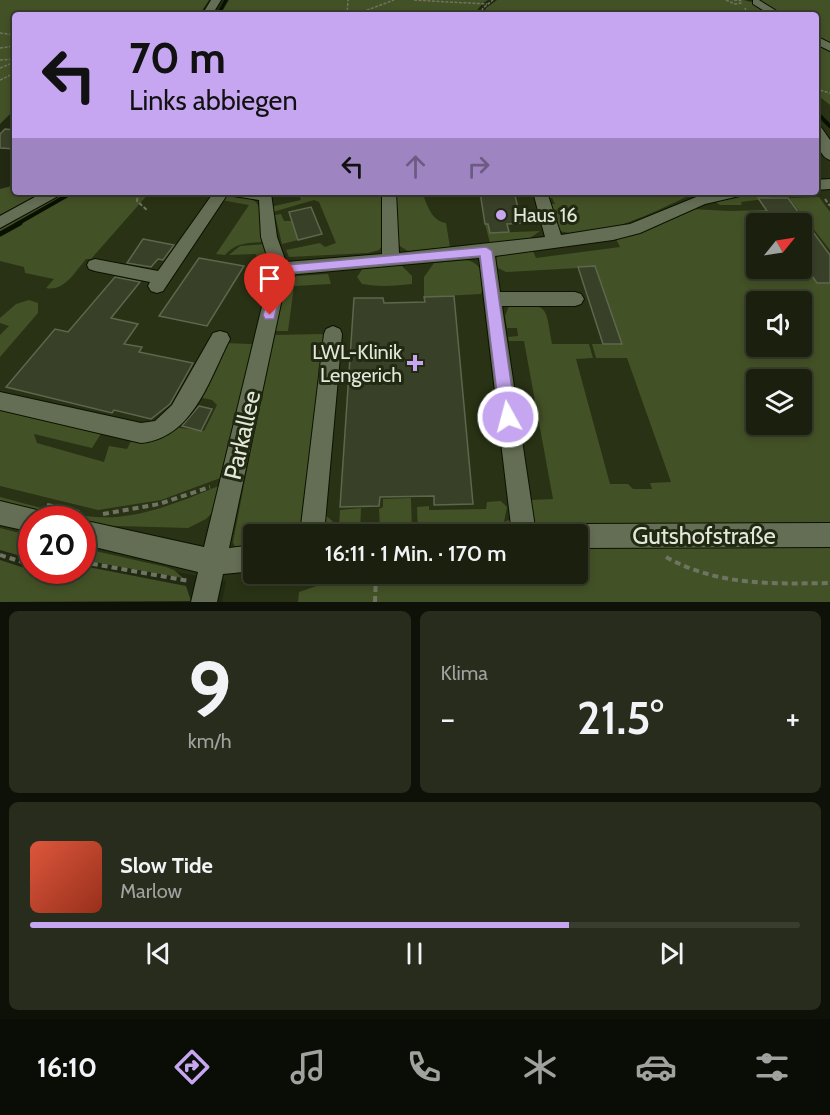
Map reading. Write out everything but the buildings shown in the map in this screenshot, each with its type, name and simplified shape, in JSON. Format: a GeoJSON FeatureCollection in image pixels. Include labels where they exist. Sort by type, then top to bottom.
{"type":"FeatureCollection","features":[{"type":"Feature","properties":{"kind":"street"},"geometry":{"type":"LineString","coordinates":[[747,2],[772,0]]}},
{"type":"Feature","properties":{"kind":"street"},"geometry":{"type":"LineString","coordinates":[[747,2],[771,12]]}},
{"type":"Feature","properties":{"kind":"street"},"geometry":{"type":"LineString","coordinates":[[819,134],[830,156]]}},
{"type":"Feature","properties":{"kind":"street"},"geometry":{"type":"LineString","coordinates":[[0,223],[50,195]]}},
{"type":"Feature","properties":{"kind":"street"},"geometry":{"type":"LineString","coordinates":[[95,265],[159,282],[220,195]]}},
{"type":"Feature","properties":{"kind":"street"},"geometry":{"type":"LineString","coordinates":[[258,195],[266,196],[269,237],[280,269],[391,261],[555,243],[634,229],[698,196]]}},
{"type":"Feature","properties":{"kind":"street"},"geometry":{"type":"LineString","coordinates":[[389,195],[391,261]]}},
{"type":"Feature","properties":{"kind":"street"},"geometry":{"type":"LineString","coordinates":[[541,195],[555,243]]}},
{"type":"Feature","properties":{"kind":"street"},"geometry":{"type":"LineString","coordinates":[[486,251],[523,524]]}},
{"type":"Feature","properties":{"kind":"street","name":"Parkallee"},"geometry":{"type":"LineString","coordinates":[[208,582],[280,269]]}},
{"type":"Feature","properties":{"kind":"street"},"geometry":{"type":"LineString","coordinates":[[493,299],[575,299]]}},
{"type":"Feature","properties":{"kind":"street"},"geometry":{"type":"LineString","coordinates":[[313,524],[333,334]]}},
{"type":"Feature","properties":{"kind":"street"},"geometry":{"type":"LineString","coordinates":[[0,401],[141,433],[154,432],[166,426],[182,408],[220,339]]}},
{"type":"Feature","properties":{"kind":"street"},"geometry":{"type":"LineString","coordinates":[[0,513],[18,513]]}},
{"type":"Feature","properties":{"kind":"street"},"geometry":{"type":"LineString","coordinates":[[96,523],[208,582],[243,564]]}},
{"type":"Feature","properties":{"kind":"street","name":"Gutshofstraße"},"geometry":{"type":"LineString","coordinates":[[588,536],[830,535]]}},
{"type":"Feature","properties":{"kind":"path"},"geometry":{"type":"LineString","coordinates":[[362,12],[394,0]]}},
{"type":"Feature","properties":{"kind":"path"},"geometry":{"type":"LineString","coordinates":[[414,0],[487,4]]}},
{"type":"Feature","properties":{"kind":"path"},"geometry":{"type":"LineString","coordinates":[[482,12],[487,4],[494,0]]}},
{"type":"Feature","properties":{"kind":"path"},"geometry":{"type":"LineString","coordinates":[[726,0],[735,4],[747,2]]}},
{"type":"Feature","properties":{"kind":"path"},"geometry":{"type":"LineString","coordinates":[[734,0],[747,2]]}},
{"type":"Feature","properties":{"kind":"path"},"geometry":{"type":"LineString","coordinates":[[138,195],[137,201],[147,210]]}},
{"type":"Feature","properties":{"kind":"path"},"geometry":{"type":"LineString","coordinates":[[96,517],[159,504],[231,479]]}},
{"type":"Feature","properties":{"kind":"path"},"geometry":{"type":"LineString","coordinates":[[645,535],[652,548],[672,561],[719,579],[751,584],[830,583]]}},
{"type":"Feature","properties":{"kind":"path"},"geometry":{"type":"LineString","coordinates":[[0,555],[18,561]]}},
{"type":"Feature","properties":{"kind":"path"},"geometry":{"type":"LineString","coordinates":[[96,565],[178,580],[208,582]]}},
{"type":"Feature","properties":{"kind":"path"},"geometry":{"type":"LineString","coordinates":[[375,602],[376,584]]}},
{"type":"Feature","properties":{"kind":"shaded area"},"geometry":{"type":"Polygon","coordinates":[[[0,0],[209,0],[201,12],[12,12],[12,112],[0,124],[0,0]]]}},
{"type":"Feature","properties":{"kind":"shaded area"},"geometry":{"type":"Polygon","coordinates":[[[229,0],[488,0],[476,12],[222,12],[229,0]]]}},
{"type":"Feature","properties":{"kind":"shaded area"},"geometry":{"type":"Polygon","coordinates":[[[497,0],[744,0],[751,2],[753,0],[830,0],[830,105],[819,96],[819,12],[485,12],[486,8],[497,0]]]}},
{"type":"Feature","properties":{"kind":"shaded area","name":"LWL-Klinik Lengerich"},"geometry":{"type":"Polygon","coordinates":[[[819,96],[830,105],[830,602],[222,602],[226,581],[96,557],[96,506],[18,506],[18,542],[0,539],[0,246],[94,195],[819,195],[819,96]]]}},
{"type":"Feature","properties":{"kind":"shaded area"},"geometry":{"type":"Polygon","coordinates":[[[12,186],[12,195],[39,195],[0,215],[0,189],[12,186]]]}},
{"type":"Feature","properties":{"kind":"shaded area"},"geometry":{"type":"Polygon","coordinates":[[[61,195],[147,195],[91,259],[86,259],[69,280],[58,287],[46,288],[54,279],[25,273],[24,267],[0,261],[0,229],[61,195]]]}},
{"type":"Feature","properties":{"kind":"shaded area"},"geometry":{"type":"Polygon","coordinates":[[[229,195],[251,199],[257,203],[264,242],[243,244],[233,248],[225,255],[216,254],[249,205],[221,200],[229,195]]]}},
{"type":"Feature","properties":{"kind":"shaded area"},"geometry":{"type":"Polygon","coordinates":[[[299,195],[381,195],[383,245],[379,250],[368,253],[289,257],[286,250],[320,243],[325,247],[336,243],[319,202],[314,200],[273,212],[274,206],[301,200],[299,195]]]}},
{"type":"Feature","properties":{"kind":"shaded area"},"geometry":{"type":"Polygon","coordinates":[[[393,195],[423,195],[433,215],[446,223],[450,247],[408,251],[398,245],[393,195]]]}},
{"type":"Feature","properties":{"kind":"shaded area"},"geometry":{"type":"Polygon","coordinates":[[[548,195],[688,196],[624,224],[587,233],[557,230],[555,223],[558,223],[551,204],[555,204],[552,198],[548,198],[548,195]]]}},
{"type":"Feature","properties":{"kind":"shaded area"},"geometry":{"type":"Polygon","coordinates":[[[743,195],[766,195],[771,198],[741,202],[742,205],[720,205],[713,200],[743,195]]]}},
{"type":"Feature","properties":{"kind":"shaded area"},"geometry":{"type":"Polygon","coordinates":[[[819,197],[830,212],[830,250],[812,227],[812,213],[801,213],[789,198],[819,197]]]}},
{"type":"Feature","properties":{"kind":"shaded area"},"geometry":{"type":"Polygon","coordinates":[[[692,209],[766,210],[768,212],[746,213],[746,279],[812,279],[812,271],[830,283],[830,602],[298,602],[299,592],[323,584],[588,584],[588,524],[418,524],[417,507],[429,506],[429,510],[486,509],[487,502],[501,501],[507,507],[504,522],[527,513],[529,500],[553,499],[524,341],[509,341],[508,337],[518,336],[517,328],[507,328],[505,316],[509,306],[532,305],[543,310],[546,314],[552,344],[589,344],[593,358],[576,359],[610,484],[628,484],[633,489],[652,489],[650,483],[671,482],[627,358],[596,358],[592,344],[621,344],[595,267],[506,272],[498,268],[495,260],[499,255],[532,249],[536,258],[620,247],[616,239],[640,233],[692,209]]]}},
{"type":"Feature","properties":{"kind":"shaded area"},"geometry":{"type":"Polygon","coordinates":[[[281,214],[284,221],[292,221],[298,240],[282,244],[275,215],[281,214]]]}},
{"type":"Feature","properties":{"kind":"shaded area"},"geometry":{"type":"Polygon","coordinates":[[[485,224],[489,224],[490,233],[540,231],[530,238],[490,243],[485,224]]]}},
{"type":"Feature","properties":{"kind":"shaded area"},"geometry":{"type":"Polygon","coordinates":[[[265,244],[269,260],[267,275],[254,282],[246,281],[258,262],[256,254],[229,255],[240,246],[265,244]]]}},
{"type":"Feature","properties":{"kind":"shaded area"},"geometry":{"type":"Polygon","coordinates":[[[466,260],[476,264],[482,272],[481,294],[424,297],[424,277],[434,263],[466,260]]]}},
{"type":"Feature","properties":{"kind":"shaded area"},"geometry":{"type":"Polygon","coordinates":[[[401,265],[412,276],[412,284],[369,285],[362,284],[357,277],[363,268],[401,265]]]}},
{"type":"Feature","properties":{"kind":"shaded area"},"geometry":{"type":"Polygon","coordinates":[[[328,274],[331,284],[294,286],[288,331],[274,331],[285,283],[297,276],[328,274]]]}},
{"type":"Feature","properties":{"kind":"shaded area"},"geometry":{"type":"Polygon","coordinates":[[[29,300],[38,303],[38,313],[0,357],[0,335],[9,326],[0,323],[0,318],[16,304],[29,300]]]}},
{"type":"Feature","properties":{"kind":"shaded area"},"geometry":{"type":"Polygon","coordinates":[[[322,334],[326,338],[304,524],[243,524],[243,547],[235,547],[233,542],[273,335],[322,334]]]}},
{"type":"Feature","properties":{"kind":"shaded area"},"geometry":{"type":"Polygon","coordinates":[[[224,343],[252,344],[223,477],[161,500],[98,510],[96,506],[82,506],[0,486],[0,409],[102,432],[92,448],[34,434],[37,443],[104,462],[109,446],[127,449],[132,439],[177,425],[180,428],[204,431],[217,405],[212,400],[193,396],[224,343]]]}},
{"type":"Feature","properties":{"kind":"shaded area"},"geometry":{"type":"Polygon","coordinates":[[[221,485],[214,511],[206,519],[188,528],[96,525],[96,517],[128,516],[191,497],[221,485]]]}},
{"type":"Feature","properties":{"kind":"shaded area"},"geometry":{"type":"Polygon","coordinates":[[[0,497],[35,506],[18,506],[18,509],[0,505],[0,497]]]}},
{"type":"Feature","properties":{"kind":"shaded area"},"geometry":{"type":"Polygon","coordinates":[[[411,498],[412,524],[380,524],[379,509],[383,507],[383,499],[411,498]]]}},
{"type":"Feature","properties":{"kind":"shaded area"},"geometry":{"type":"Polygon","coordinates":[[[361,508],[360,524],[339,524],[340,510],[361,508]]]}},
{"type":"Feature","properties":{"kind":"shaded area"},"geometry":{"type":"Polygon","coordinates":[[[322,512],[336,524],[322,524],[322,512]]]}},
{"type":"Feature","properties":{"kind":"shaded area"},"geometry":{"type":"Polygon","coordinates":[[[0,528],[18,533],[18,555],[0,550],[0,528]]]}},
{"type":"Feature","properties":{"kind":"shaded area"},"geometry":{"type":"Polygon","coordinates":[[[96,551],[166,567],[174,570],[183,578],[96,562],[96,551]]]}},
{"type":"Feature","properties":{"kind":"shaded area"},"geometry":{"type":"Polygon","coordinates":[[[0,560],[18,566],[18,584],[96,584],[96,569],[186,586],[191,601],[0,602],[0,560]]]}},
{"type":"Feature","properties":{"kind":"waterway"},"geometry":{"type":"LineString","coordinates":[[220,12],[226,0]]}},
{"type":"Feature","properties":{"kind":"waterway"},"geometry":{"type":"LineString","coordinates":[[819,115],[830,126]]}},
{"type":"Feature","properties":{"kind":"waterway"},"geometry":{"type":"LineString","coordinates":[[17,224],[68,195]]}},
{"type":"Feature","properties":{"kind":"waterway"},"geometry":{"type":"LineString","coordinates":[[0,234],[20,223]]}},
{"type":"Feature","properties":{"kind":"place","name":"Haus 16"},"geometry":{"type":"Point","coordinates":[501,215]}},
{"type":"Feature","properties":{"kind":"place","name":"LWL-Klinik Lengerich"},"geometry":{"type":"Point","coordinates":[415,363]}},
{"type":"Feature","properties":{"kind":"route"},"geometry":{"type":"LineString","coordinates":[[270,315],[280,269],[486,251],[508,417]]}}]}
